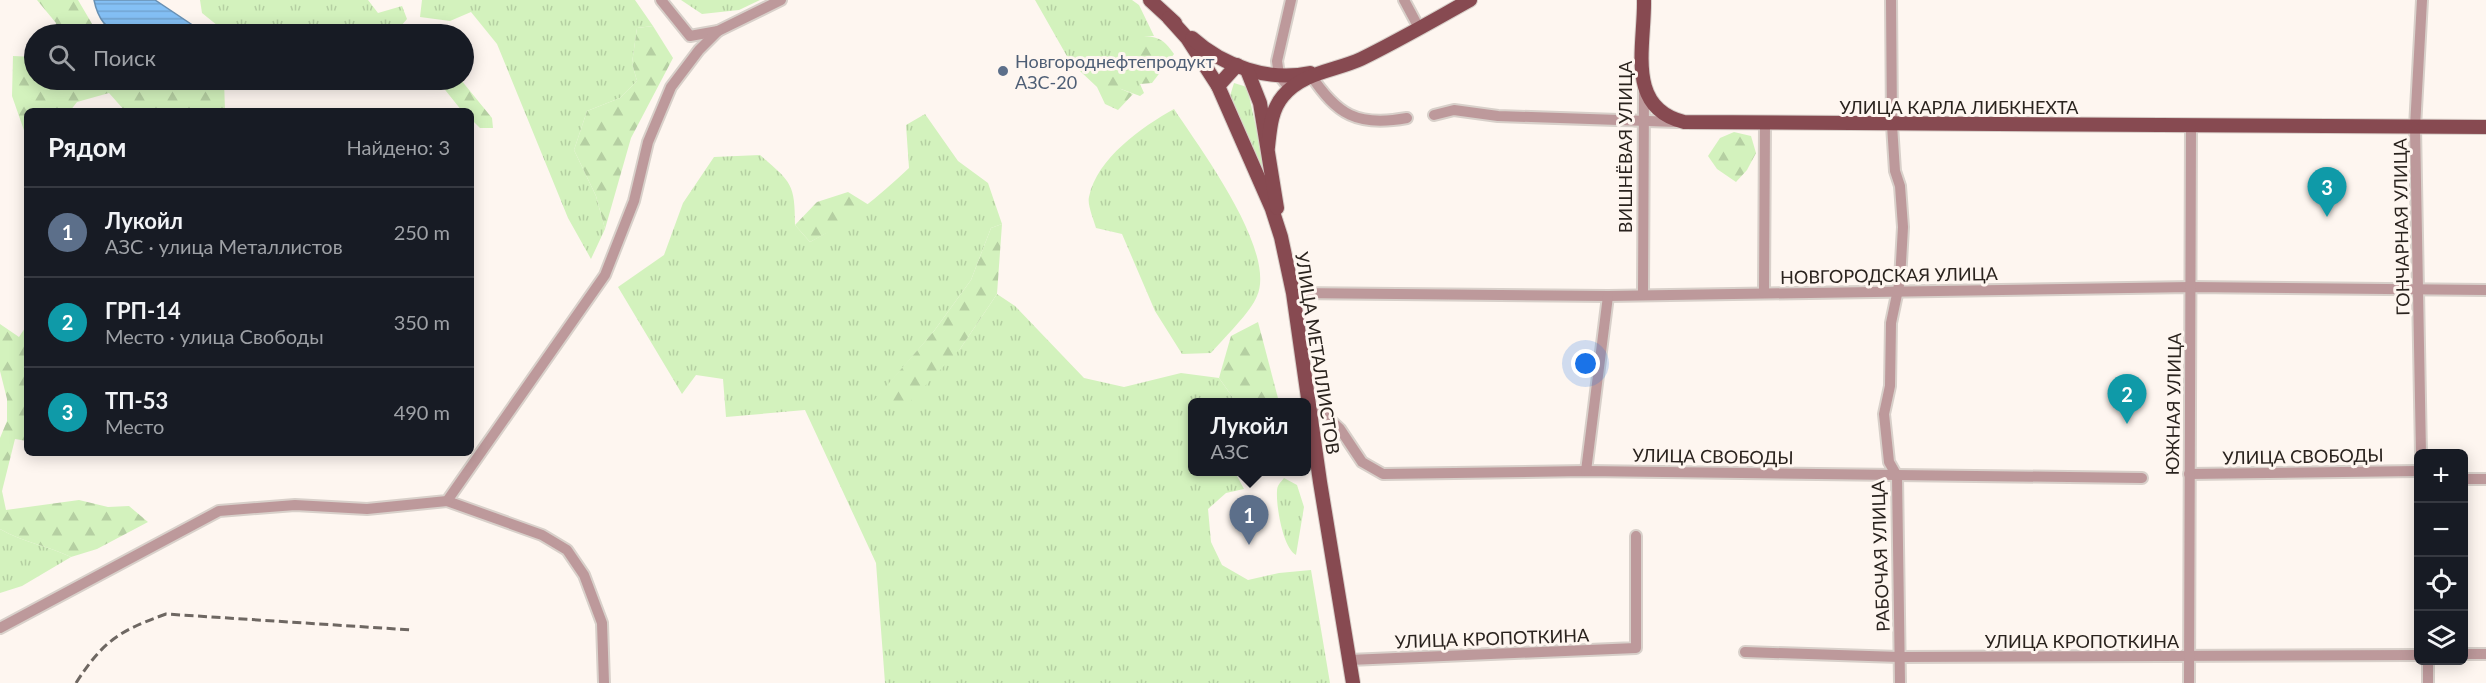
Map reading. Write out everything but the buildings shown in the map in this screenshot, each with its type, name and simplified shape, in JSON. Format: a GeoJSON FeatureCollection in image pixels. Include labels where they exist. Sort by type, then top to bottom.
{"type":"FeatureCollection","features":[{"type":"Feature","properties":{"kind":"main road"},"geometry":{"type":"LineString","coordinates":[[1149,0],[1197,42],[1242,67],[1280,75],[1310,75],[1358,60],[1470,0]]}},
{"type":"Feature","properties":{"kind":"main road","name":"ВИШНЁВАЯ УЛИЦА"},"geometry":{"type":"LineString","coordinates":[[1644,0],[1644,88]]}},
{"type":"Feature","properties":{"kind":"main road","name":"УЛИЦА МЕТАЛЛИСТОВ"},"geometry":{"type":"LineString","coordinates":[[1169,18],[1187,38],[1218,87],[1272,209],[1281,237],[1293,293],[1309,398]]}},
{"type":"Feature","properties":{"kind":"main road"},"geometry":{"type":"LineString","coordinates":[[1218,87],[1242,67]]}},
{"type":"Feature","properties":{"kind":"main road"},"geometry":{"type":"LineString","coordinates":[[1242,67],[1260,103],[1281,237]]}},
{"type":"Feature","properties":{"kind":"main road"},"geometry":{"type":"LineString","coordinates":[[1268,147],[1274,111],[1290,89],[1310,75]]}},
{"type":"Feature","properties":{"kind":"main road"},"geometry":{"type":"LineString","coordinates":[[1644,88],[1649,102],[1661,113],[1684,122]]}},
{"type":"Feature","properties":{"kind":"main road","name":"УЛИЦА КАРЛА ЛИБКНЕХТА"},"geometry":{"type":"LineString","coordinates":[[1684,122],[2486,127]]}},
{"type":"Feature","properties":{"kind":"main road","name":"УЛИЦА МЕТАЛЛИСТОВ"},"geometry":{"type":"LineString","coordinates":[[1311,414],[1353,683]]}},
{"type":"Feature","properties":{"kind":"street"},"geometry":{"type":"LineString","coordinates":[[662,0],[699,50]]}},
{"type":"Feature","properties":{"kind":"street"},"geometry":{"type":"LineString","coordinates":[[690,36],[718,31],[781,0]]}},
{"type":"Feature","properties":{"kind":"street"},"geometry":{"type":"LineString","coordinates":[[1290,89],[1280,75],[1279,48],[1292,0]]}},
{"type":"Feature","properties":{"kind":"street"},"geometry":{"type":"LineString","coordinates":[[1404,0],[1419,28]]}},
{"type":"Feature","properties":{"kind":"street","name":"РАБОЧАЯ УЛИЦА"},"geometry":{"type":"LineString","coordinates":[[1891,0],[1894,171],[1900,186],[1903,227],[1898,292],[1891,323],[1890,386],[1884,414],[1890,462],[1897,476],[1899,683]]}},
{"type":"Feature","properties":{"kind":"street","name":"ГОНЧАРНАЯ УЛИЦА"},"geometry":{"type":"LineString","coordinates":[[2421,449],[2415,127],[2422,0]]}},
{"type":"Feature","properties":{"kind":"street"},"geometry":{"type":"LineString","coordinates":[[447,501],[605,275],[634,201],[648,142],[671,87],[699,50],[718,31]]}},
{"type":"Feature","properties":{"kind":"street"},"geometry":{"type":"LineString","coordinates":[[1310,75],[1337,108],[1349,117],[1386,122],[1407,118]]}},
{"type":"Feature","properties":{"kind":"street","name":"ВИШНЁВАЯ УЛИЦА"},"geometry":{"type":"LineString","coordinates":[[1643,295],[1644,88]]}},
{"type":"Feature","properties":{"kind":"street","name":"УЛИЦА КАРЛА ЛИБКНЕХТА"},"geometry":{"type":"LineString","coordinates":[[1434,115],[1454,110],[1498,116],[1684,122]]}},
{"type":"Feature","properties":{"kind":"street"},"geometry":{"type":"LineString","coordinates":[[1764,293],[1765,124]]}},
{"type":"Feature","properties":{"kind":"street","name":"ЮЖНАЯ УЛИЦА"},"geometry":{"type":"LineString","coordinates":[[2189,683],[2191,126]]}},
{"type":"Feature","properties":{"kind":"street","name":"НОВГОРОДСКАЯ УЛИЦА"},"geometry":{"type":"LineString","coordinates":[[1293,293],[1608,296],[2191,287],[2486,290]]}},
{"type":"Feature","properties":{"kind":"street"},"geometry":{"type":"LineString","coordinates":[[1586,471],[1608,296]]}},
{"type":"Feature","properties":{"kind":"street","name":"УЛИЦА СВОБОДЫ"},"geometry":{"type":"LineString","coordinates":[[1311,414],[1323,413],[1340,429],[1362,462],[1383,474],[1586,471],[2142,478]]}},
{"type":"Feature","properties":{"kind":"street","name":"УЛИЦА СВОБОДЫ"},"geometry":{"type":"LineString","coordinates":[[2189,474],[2414,471]]}},
{"type":"Feature","properties":{"kind":"street"},"geometry":{"type":"LineString","coordinates":[[2468,479],[2486,479]]}},
{"type":"Feature","properties":{"kind":"street"},"geometry":{"type":"LineString","coordinates":[[0,628],[219,511],[295,505],[367,509],[447,501],[542,535],[567,550],[584,575],[602,623],[604,683]]}},
{"type":"Feature","properties":{"kind":"street","name":"УЛИЦА КРОПОТКИНА"},"geometry":{"type":"LineString","coordinates":[[1349,660],[1636,648],[1636,536]]}},
{"type":"Feature","properties":{"kind":"street","name":"УЛИЦА КРОПОТКИНА"},"geometry":{"type":"LineString","coordinates":[[1745,652],[1899,657],[2414,655]]}},
{"type":"Feature","properties":{"kind":"street"},"geometry":{"type":"LineString","coordinates":[[2468,654],[2486,654]]}},
{"type":"Feature","properties":{"kind":"street"},"geometry":{"type":"LineString","coordinates":[[2427,665],[2428,683]]}},
{"type":"Feature","properties":{"kind":"green space"},"geometry":{"type":"Polygon","coordinates":[[[37,0],[78,0],[92,24],[56,24],[37,0]]]}},
{"type":"Feature","properties":{"kind":"green space"},"geometry":{"type":"Polygon","coordinates":[[[200,0],[368,0],[378,13],[402,6],[407,19],[403,24],[216,24],[202,13],[200,0]]]}},
{"type":"Feature","properties":{"kind":"green space"},"geometry":{"type":"Polygon","coordinates":[[[422,0],[635,0],[653,26],[637,28],[632,63],[637,81],[620,98],[587,111],[574,150],[596,196],[605,229],[591,259],[568,218],[497,44],[471,12],[450,21],[420,17],[422,0]]]}},
{"type":"Feature","properties":{"kind":"green space"},"geometry":{"type":"Polygon","coordinates":[[[681,0],[760,0],[739,10],[702,14],[681,0]]]}},
{"type":"Feature","properties":{"kind":"green space"},"geometry":{"type":"Polygon","coordinates":[[[1035,0],[1132,0],[1139,5],[1154,36],[1137,36],[1140,84],[1144,93],[1140,96],[1121,89],[1068,58],[1035,0]]]}},
{"type":"Feature","properties":{"kind":"green space"},"geometry":{"type":"Polygon","coordinates":[[[653,26],[673,58],[631,138],[605,229],[596,196],[574,150],[587,111],[620,98],[637,81],[632,63],[637,28],[653,26]]]}},
{"type":"Feature","properties":{"kind":"green space"},"geometry":{"type":"Polygon","coordinates":[[[1137,36],[1159,39],[1174,54],[1152,83],[1140,84],[1131,49],[1137,36]]]}},
{"type":"Feature","properties":{"kind":"green space"},"geometry":{"type":"Polygon","coordinates":[[[13,56],[24,57],[24,90],[224,90],[225,108],[122,108],[109,93],[77,102],[72,108],[24,108],[24,130],[12,96],[13,56]]]}},
{"type":"Feature","properties":{"kind":"green space"},"geometry":{"type":"Polygon","coordinates":[[[1077,63],[1116,78],[1121,89],[1133,94],[1118,110],[1105,104],[1097,87],[1080,71],[1077,63]]]}},
{"type":"Feature","properties":{"kind":"green space"},"geometry":{"type":"Polygon","coordinates":[[[1234,83],[1247,87],[1266,171],[1262,172],[1230,96],[1234,83]]]}},
{"type":"Feature","properties":{"kind":"green space"},"geometry":{"type":"Polygon","coordinates":[[[445,90],[469,90],[492,118],[493,128],[480,128],[474,122],[474,108],[460,108],[445,90]]]}},
{"type":"Feature","properties":{"kind":"green space"},"geometry":{"type":"Polygon","coordinates":[[[1174,109],[1217,173],[1246,227],[1256,253],[1260,277],[1254,302],[1211,353],[1182,354],[1155,311],[1122,234],[1096,228],[1089,204],[1094,183],[1101,169],[1111,157],[1135,134],[1174,109]]]}},
{"type":"Feature","properties":{"kind":"green space"},"geometry":{"type":"Polygon","coordinates":[[[925,114],[958,161],[988,183],[1002,224],[991,228],[971,280],[934,331],[871,405],[960,349],[997,294],[1015,306],[1084,378],[1124,387],[1181,373],[1219,378],[1233,398],[1188,398],[1188,476],[1237,476],[1244,489],[1226,493],[1208,509],[1211,542],[1222,565],[1248,580],[1279,573],[1311,570],[1330,683],[885,683],[876,563],[805,410],[726,417],[723,379],[696,375],[682,394],[618,287],[664,255],[683,203],[714,157],[760,155],[789,184],[794,200],[795,225],[810,242],[862,208],[909,168],[906,125],[925,114]]]}},
{"type":"Feature","properties":{"kind":"green space"},"geometry":{"type":"Polygon","coordinates":[[[1734,132],[1751,136],[1756,153],[1747,170],[1736,182],[1717,169],[1708,156],[1720,138],[1734,132]]]}},
{"type":"Feature","properties":{"kind":"green space"},"geometry":{"type":"Polygon","coordinates":[[[848,192],[869,205],[838,227],[810,242],[795,225],[817,202],[848,192]]]}},
{"type":"Feature","properties":{"kind":"green space"},"geometry":{"type":"Polygon","coordinates":[[[1002,224],[997,294],[960,349],[907,405],[870,405],[934,331],[971,280],[991,228],[1002,224]]]}},
{"type":"Feature","properties":{"kind":"green space"},"geometry":{"type":"Polygon","coordinates":[[[1258,322],[1278,398],[1233,398],[1219,378],[1231,336],[1258,322]]]}},
{"type":"Feature","properties":{"kind":"green space"},"geometry":{"type":"Polygon","coordinates":[[[0,324],[19,337],[24,330],[24,440],[15,439],[2,491],[6,510],[79,500],[108,507],[129,506],[148,522],[97,549],[71,557],[0,529],[0,438],[7,421],[7,399],[0,371],[0,324]]]}},
{"type":"Feature","properties":{"kind":"green space"},"geometry":{"type":"Polygon","coordinates":[[[1284,478],[1297,485],[1304,507],[1296,555],[1287,544],[1279,516],[1277,489],[1284,478]]]}},
{"type":"Feature","properties":{"kind":"green space"},"geometry":{"type":"Polygon","coordinates":[[[0,529],[71,557],[22,586],[0,593],[0,529]]]}},
{"type":"Feature","properties":{"kind":"water"},"geometry":{"type":"Polygon","coordinates":[[[94,0],[155,0],[191,24],[105,24],[97,11],[94,0]]]}},
{"type":"Feature","properties":{"kind":"railway"},"geometry":{"type":"LineString","coordinates":[[76,683],[95,657],[114,639],[136,626],[166,614],[412,630]]}},
{"type":"Feature","properties":{"kind":"place","name":"Новгороднефтепродукт АЗС-20"},"geometry":{"type":"Point","coordinates":[1003,71]}},
{"type":"Feature","properties":{"kind":"place","name":"ТП-53"},"geometry":{"type":"Point","coordinates":[2327,217]}},
{"type":"Feature","properties":{"kind":"place","name":"ГРП-14"},"geometry":{"type":"Point","coordinates":[2127,424]}},
{"type":"Feature","properties":{"kind":"place","name":"Лукойл"},"geometry":{"type":"Point","coordinates":[1249,545]}}]}
